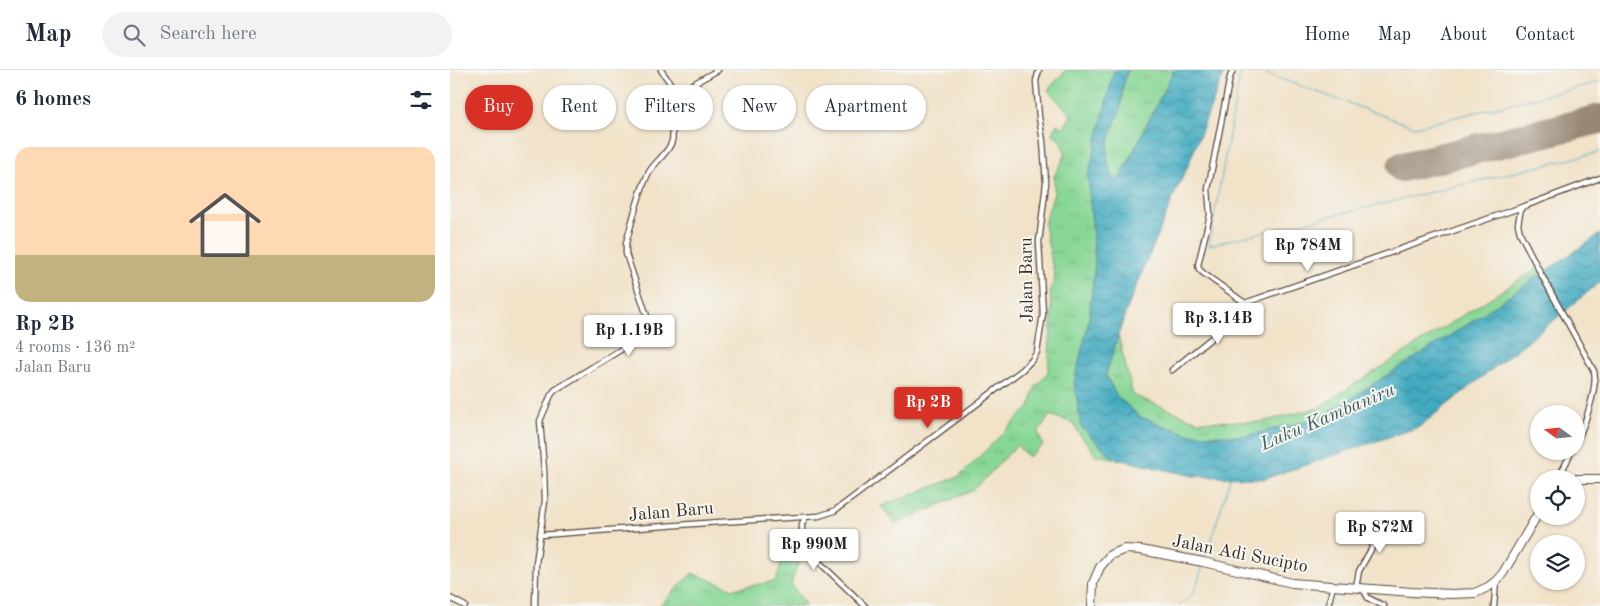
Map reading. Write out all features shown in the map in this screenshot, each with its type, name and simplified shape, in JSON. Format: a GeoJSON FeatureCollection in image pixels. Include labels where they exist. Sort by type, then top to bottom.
{"type":"FeatureCollection","features":[{"type":"Feature","properties":{"kind":"highway"},"geometry":{"type":"LineString","coordinates":[[1585,479],[1600,479]]}},
{"type":"Feature","properties":{"kind":"highway","name":"Jalan Adi Sucipto"},"geometry":{"type":"LineString","coordinates":[[1092,606],[1093,583],[1105,559],[1117,551],[1131,549],[1206,563],[1292,583],[1412,592],[1471,593],[1488,587],[1496,581],[1511,561],[1532,525]]}},
{"type":"Feature","properties":{"kind":"street"},"geometry":{"type":"LineString","coordinates":[[662,70],[672,85]]}},
{"type":"Feature","properties":{"kind":"street"},"geometry":{"type":"LineString","coordinates":[[691,85],[718,70]]}},
{"type":"Feature","properties":{"kind":"street","name":"Jalan Baru"},"geometry":{"type":"LineString","coordinates":[[541,535],[804,518],[827,514],[848,501],[1022,370],[1037,352],[1043,314],[1039,242],[1046,183],[1036,81],[1038,70]]}},
{"type":"Feature","properties":{"kind":"street"},"geometry":{"type":"LineString","coordinates":[[1232,70],[1208,189],[1210,215],[1198,265],[1203,273],[1247,303]]}},
{"type":"Feature","properties":{"kind":"street"},"geometry":{"type":"LineString","coordinates":[[535,606],[536,563],[545,501],[540,427],[542,417],[555,390],[646,336],[649,330],[650,326],[626,254],[626,243],[647,176],[670,146],[672,130]]}},
{"type":"Feature","properties":{"kind":"street"},"geometry":{"type":"LineString","coordinates":[[1172,370],[1214,336],[1247,303],[1521,208],[1600,178]]}},
{"type":"Feature","properties":{"kind":"street"},"geometry":{"type":"LineString","coordinates":[[1521,208],[1518,228],[1594,371],[1595,380],[1585,421]]}},
{"type":"Feature","properties":{"kind":"street"},"geometry":{"type":"LineString","coordinates":[[1384,606],[1368,598],[1359,587],[1359,571],[1373,546],[1385,517]]}},
{"type":"Feature","properties":{"kind":"street"},"geometry":{"type":"LineString","coordinates":[[804,518],[802,524],[804,545],[865,606]]}},
{"type":"Feature","properties":{"kind":"street"},"geometry":{"type":"LineString","coordinates":[[1494,606],[1496,581]]}},
{"type":"Feature","properties":{"kind":"street"},"geometry":{"type":"LineString","coordinates":[[1328,606],[1334,585]]}},
{"type":"Feature","properties":{"kind":"street"},"geometry":{"type":"LineString","coordinates":[[450,598],[464,606]]}},
{"type":"Feature","properties":{"kind":"green space"},"geometry":{"type":"Polygon","coordinates":[[[1066,70],[1114,70],[1088,177],[1095,262],[1081,427],[1113,458],[1095,455],[1073,423],[1050,415],[1038,432],[1043,445],[1028,457],[1017,445],[974,490],[895,524],[881,506],[960,476],[1030,406],[1035,388],[1048,372],[1052,313],[1050,291],[1055,278],[1044,224],[1054,193],[1054,176],[1066,154],[1058,137],[1052,134],[1057,124],[1064,128],[1071,115],[1048,90],[1066,70]]]}},
{"type":"Feature","properties":{"kind":"green space"},"geometry":{"type":"Polygon","coordinates":[[[1128,70],[1174,70],[1119,180],[1113,180],[1107,160],[1108,141],[1121,105],[1123,84],[1128,70]]]}},
{"type":"Feature","properties":{"kind":"green space"},"geometry":{"type":"Polygon","coordinates":[[[1539,267],[1542,274],[1465,326],[1318,419],[1245,436],[1188,434],[1140,417],[1116,395],[1106,375],[1118,335],[1133,395],[1197,421],[1261,422],[1317,408],[1539,267]]]}},
{"type":"Feature","properties":{"kind":"green space"},"geometry":{"type":"Polygon","coordinates":[[[800,537],[804,547],[791,584],[806,606],[659,606],[692,573],[733,589],[776,581],[787,544],[800,537]]]}},
{"type":"Feature","properties":{"kind":"water","name":"Luku Kambaniru"},"geometry":{"type":"Polygon","coordinates":[[[1114,70],[1128,70],[1121,105],[1109,141],[1109,168],[1113,180],[1119,180],[1174,70],[1225,70],[1188,166],[1125,314],[1106,375],[1116,395],[1140,417],[1188,434],[1245,436],[1318,419],[1465,326],[1600,234],[1600,282],[1419,427],[1264,479],[1193,476],[1113,458],[1081,427],[1074,382],[1089,319],[1095,262],[1088,177],[1114,70]]]}},
{"type":"Feature","properties":{"kind":"waterway"},"geometry":{"type":"LineString","coordinates":[[1241,70],[1209,245],[1600,152]]}},
{"type":"Feature","properties":{"kind":"waterway"},"geometry":{"type":"LineString","coordinates":[[1256,70],[1415,127],[1600,82]]}},
{"type":"Feature","properties":{"kind":"waterway"},"geometry":{"type":"LineString","coordinates":[[1205,559],[1231,477]]}},
{"type":"Feature","properties":{"kind":"waterway"},"geometry":{"type":"LineString","coordinates":[[1179,606],[1194,593],[1203,565]]}},
{"type":"Feature","properties":{"kind":"runway"},"geometry":{"type":"LineString","coordinates":[[1402,167],[1600,119]]}}]}
